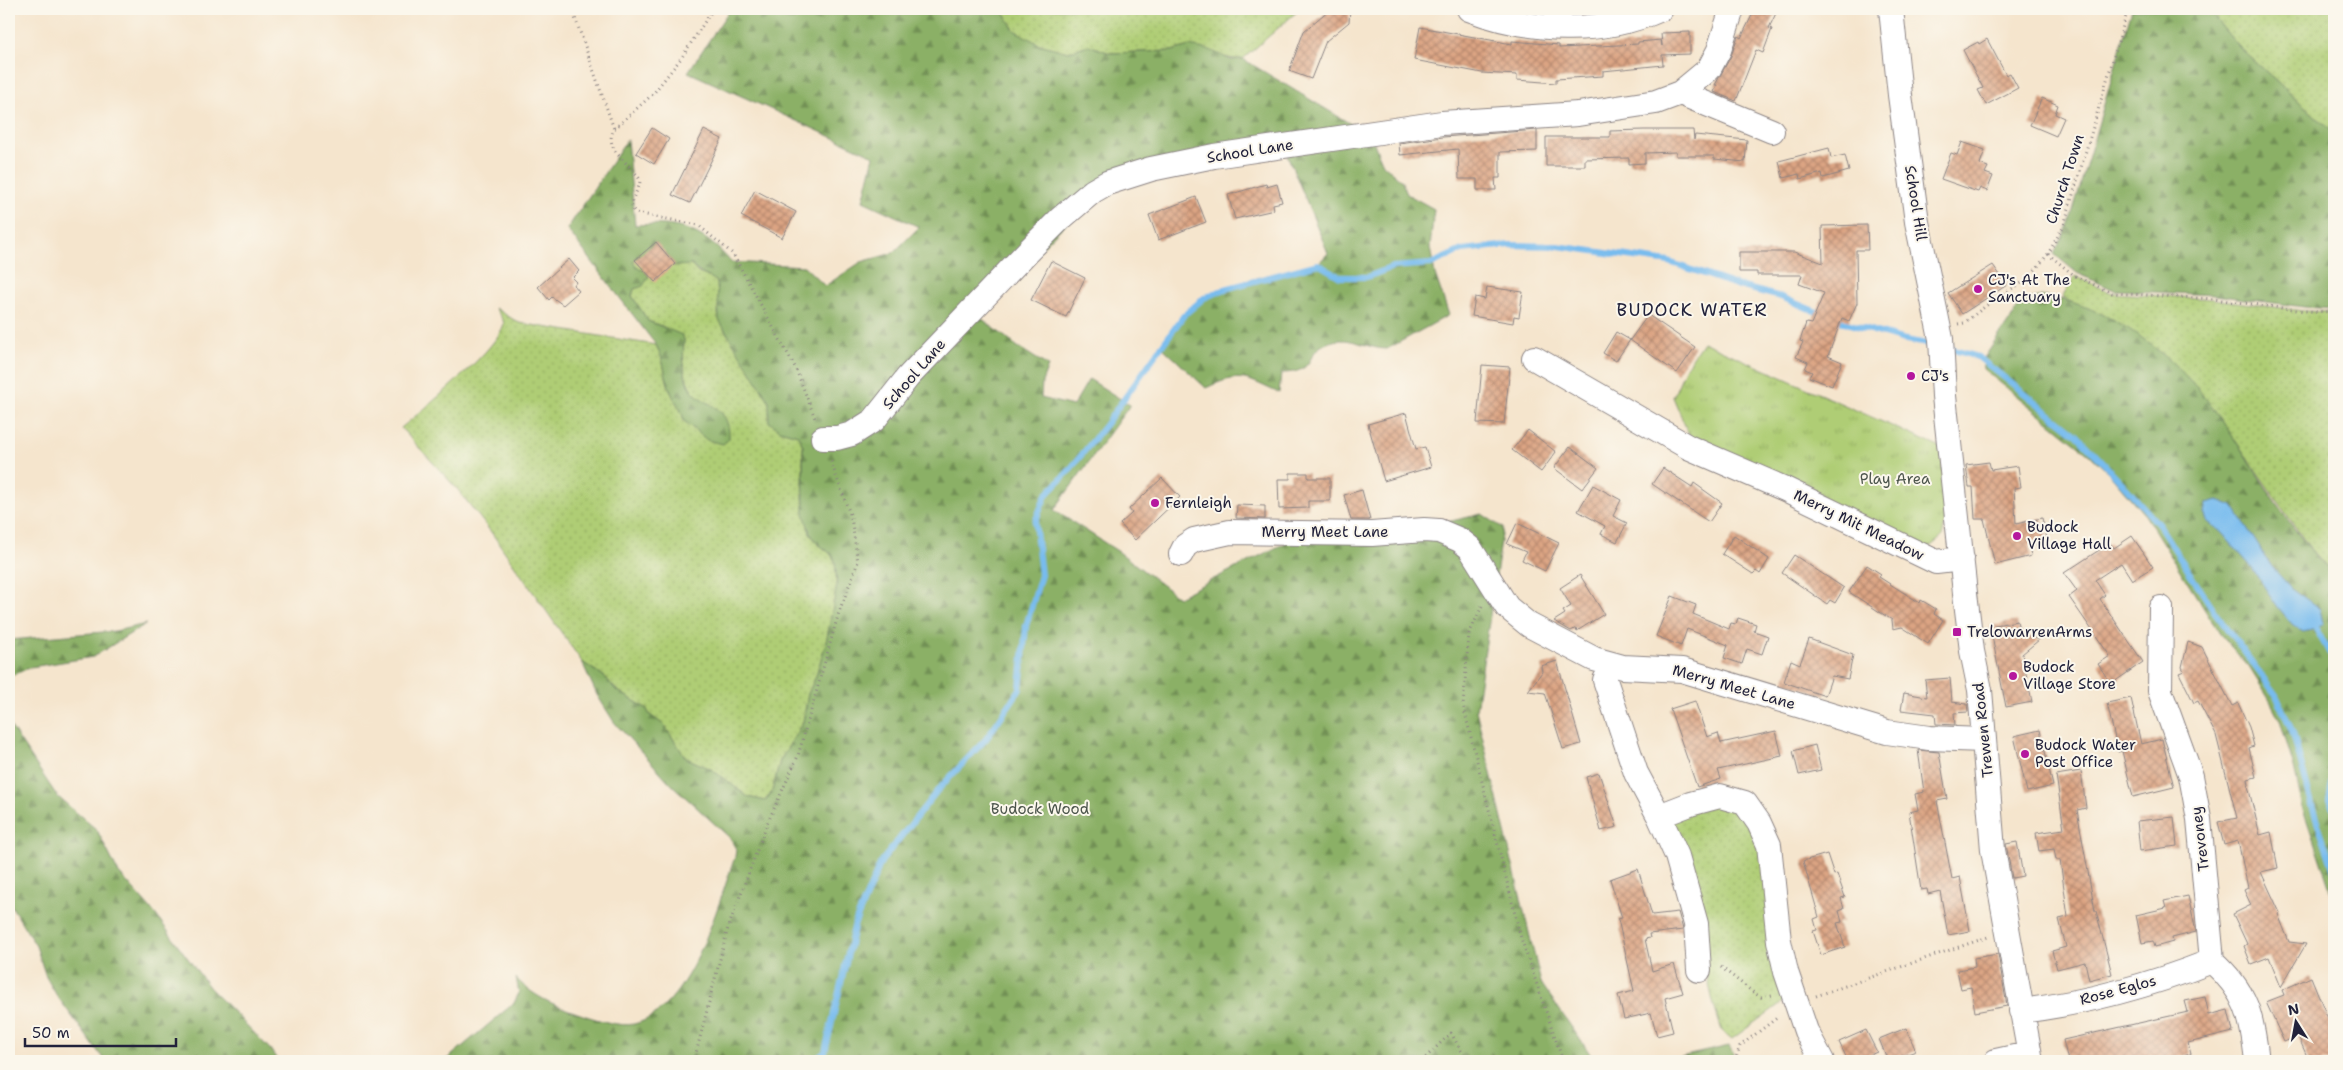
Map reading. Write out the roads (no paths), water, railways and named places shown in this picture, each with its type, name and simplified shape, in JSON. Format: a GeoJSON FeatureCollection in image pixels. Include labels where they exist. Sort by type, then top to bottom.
{"type":"FeatureCollection","features":[{"type":"Feature","properties":{"kind":"street"},"geometry":{"type":"LineString","coordinates":[[1469,9],[1512,21],[1567,28],[1615,24],[1661,9]]}},
{"type":"Feature","properties":{"kind":"street","name":"School Lane"},"geometry":{"type":"LineString","coordinates":[[823,438],[837,438],[852,434],[874,420],[908,378],[1029,250],[1060,219],[1107,182],[1214,156],[1442,123],[1532,118],[1614,109],[1656,102],[1680,93],[1709,69],[1719,50],[1732,9]]}},
{"type":"Feature","properties":{"kind":"street","name":"School Hill"},"geometry":{"type":"LineString","coordinates":[[1892,9],[1900,94],[1918,222],[1941,341],[1944,396]]}},
{"type":"Feature","properties":{"kind":"street"},"geometry":{"type":"LineString","coordinates":[[1680,93],[1772,131]]}},
{"type":"Feature","properties":{"kind":"street","name":"Merry Mit Meadow"},"geometry":{"type":"LineString","coordinates":[[1534,358],[1688,447],[1785,488],[1936,562],[1962,559]]}},
{"type":"Feature","properties":{"kind":"street","name":"Trewen Road"},"geometry":{"type":"LineString","coordinates":[[1944,396],[1972,651],[1980,690],[1993,850],[2030,1058]]}},
{"type":"Feature","properties":{"kind":"street","name":"Merry Meet Lane"},"geometry":{"type":"LineString","coordinates":[[1181,554],[1185,546],[1194,540],[1230,532],[1372,534],[1424,530],[1450,535],[1470,548],[1507,607],[1529,625],[1568,647],[1611,665],[1682,670],[1887,732],[1929,738],[1984,740]]}},
{"type":"Feature","properties":{"kind":"street","name":"Trevoney"},"geometry":{"type":"LineString","coordinates":[[2161,608],[2160,691],[2166,712],[2191,776],[2199,819],[2212,961]]}},
{"type":"Feature","properties":{"kind":"street"},"geometry":{"type":"LineString","coordinates":[[1605,680],[1636,773],[1659,816],[1677,856],[1696,924],[1699,964]]}},
{"type":"Feature","properties":{"kind":"street"},"geometry":{"type":"LineString","coordinates":[[1659,816],[1690,804],[1720,796],[1745,803],[1759,824],[1769,845],[1779,941],[1806,1031],[1822,1061]]}},
{"type":"Feature","properties":{"kind":"street"},"geometry":{"type":"LineString","coordinates":[[2212,961],[2230,977],[2243,998],[2251,1016],[2257,1061]]}},
{"type":"Feature","properties":{"kind":"street","name":"Rose Eglos"},"geometry":{"type":"LineString","coordinates":[[2021,1011],[2117,992],[2212,961]]}},
{"type":"Feature","properties":{"kind":"street"},"geometry":{"type":"LineString","coordinates":[[1996,1061],[2030,1058]]}},
{"type":"Feature","properties":{"kind":"water"},"geometry":{"type":"Polygon","coordinates":[[[2218,500],[2233,506],[2272,567],[2291,588],[2320,609],[2323,623],[2316,629],[2303,632],[2292,624],[2249,564],[2221,532],[2208,521],[2205,513],[2207,503],[2218,500]]]}},
{"type":"Feature","properties":{"kind":"waterway"},"geometry":{"type":"LineString","coordinates":[[814,1061],[825,1052],[855,923],[881,862],[937,791],[986,739],[1020,689],[1026,626],[1041,575],[1035,522],[1046,495],[1068,472],[1106,424],[1184,315],[1204,298],[1225,289],[1318,264],[1340,277],[1367,277],[1393,267],[1431,264],[1462,250],[1510,245],[1558,246],[1669,262],[1739,286],[1781,297],[1824,315]]}},
{"type":"Feature","properties":{"kind":"waterway"},"geometry":{"type":"LineString","coordinates":[[1833,319],[1901,339],[1937,346]]}},
{"type":"Feature","properties":{"kind":"waterway"},"geometry":{"type":"LineString","coordinates":[[1947,348],[1978,357],[2077,435],[2159,525],[2214,611],[2276,695],[2293,733],[2313,809],[2334,871]]}},
{"type":"Feature","properties":{"kind":"waterway"},"geometry":{"type":"LineString","coordinates":[[2316,629],[2334,661]]}},
{"type":"Feature","properties":{"kind":"waterway"},"geometry":{"type":"LineString","coordinates":[[2334,772],[2329,800],[2334,809]]}},
{"type":"Feature","properties":{"kind":"place","name":"CJ's At The Sanctuary"},"geometry":{"type":"Point","coordinates":[1978,289]}},
{"type":"Feature","properties":{"kind":"place","name":"CJ's"},"geometry":{"type":"Point","coordinates":[1911,376]}},
{"type":"Feature","properties":{"kind":"place","name":"Fernleigh"},"geometry":{"type":"Point","coordinates":[1155,503]}},
{"type":"Feature","properties":{"kind":"place","name":"Budock Village Hall"},"geometry":{"type":"Point","coordinates":[2017,536]}},
{"type":"Feature","properties":{"kind":"place","name":"TrelowarrenArms"},"geometry":{"type":"Point","coordinates":[1957,632]}},
{"type":"Feature","properties":{"kind":"place","name":"Budock Village Store"},"geometry":{"type":"Point","coordinates":[2013,676]}},
{"type":"Feature","properties":{"kind":"place","name":"Budock Water Post Office"},"geometry":{"type":"Point","coordinates":[2025,754]}},
{"type":"Feature","properties":{"kind":"district","name":"BUDOCK WATER"},"geometry":{"type":"Point","coordinates":[1692,310]}},
{"type":"Feature","properties":{"kind":"park label","name":"Play Area"},"geometry":{"type":"Point","coordinates":[1895,479]}},
{"type":"Feature","properties":{"kind":"park label","name":"Budock Wood"},"geometry":{"type":"Point","coordinates":[1040,809]}}]}
